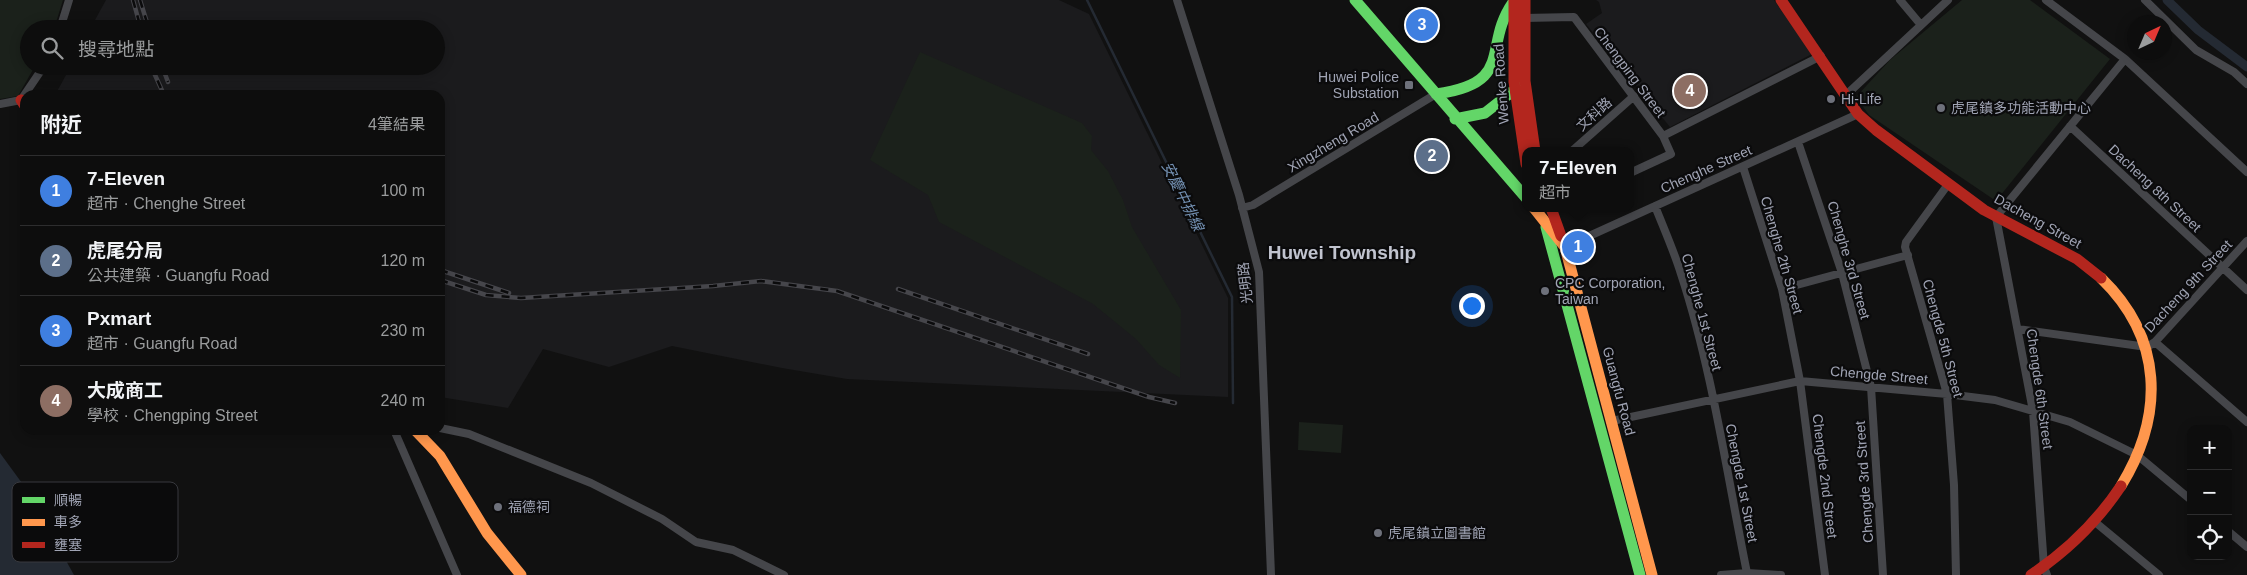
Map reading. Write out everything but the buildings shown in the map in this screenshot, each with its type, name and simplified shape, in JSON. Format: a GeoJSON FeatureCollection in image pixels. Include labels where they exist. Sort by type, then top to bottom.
{"type":"FeatureCollection","features":[{"type":"Feature","properties":{"kind":"main road"},"geometry":{"type":"LineString","coordinates":[[1355,0],[1436,94],[1455,119],[1522,193]]}},
{"type":"Feature","properties":{"kind":"main road"},"geometry":{"type":"LineString","coordinates":[[1436,94],[1461,92],[1476,84],[1488,73],[1496,54],[1504,13],[1518,0]]}},
{"type":"Feature","properties":{"kind":"main road","name":"Wenke Road"},"geometry":{"type":"LineString","coordinates":[[1518,0],[1524,18],[1525,81],[1534,147]]}},
{"type":"Feature","properties":{"kind":"main road","name":"Wenke Road"},"geometry":{"type":"LineString","coordinates":[[1518,0],[1513,90],[1523,147]]}},
{"type":"Feature","properties":{"kind":"main road","name":"Dacheng Street"},"geometry":{"type":"LineString","coordinates":[[1781,0],[1821,56],[1858,114],[1876,130],[1996,217],[2052,244],[2095,272],[2110,287],[2151,344],[2152,401],[2150,418],[2137,455],[2110,502],[2095,522],[2046,571],[2031,575]]}},
{"type":"Feature","properties":{"kind":"main road"},"geometry":{"type":"LineString","coordinates":[[1455,119],[1475,117],[1487,113],[1525,81]]}},
{"type":"Feature","properties":{"kind":"main road","name":"Guangfu Road"},"geometry":{"type":"LineString","coordinates":[[1537,212],[1566,247],[1652,575]]}},
{"type":"Feature","properties":{"kind":"main road"},"geometry":{"type":"LineString","coordinates":[[1541,212],[1544,220]]}},
{"type":"Feature","properties":{"kind":"main road"},"geometry":{"type":"LineString","coordinates":[[1553,212],[1566,247]]}},
{"type":"Feature","properties":{"kind":"main road","name":"Guangfu Road"},"geometry":{"type":"LineString","coordinates":[[1544,220],[1578,338],[1640,575]]}},
{"type":"Feature","properties":{"kind":"main road"},"geometry":{"type":"LineString","coordinates":[[420,435],[440,456],[487,533],[521,575]]}},
{"type":"Feature","properties":{"kind":"street"},"geometry":{"type":"LineString","coordinates":[[63,20],[69,0]]}},
{"type":"Feature","properties":{"kind":"street","name":"光明路"},"geometry":{"type":"LineString","coordinates":[[1177,0],[1242,208],[1259,272],[1271,575]]}},
{"type":"Feature","properties":{"kind":"street"},"geometry":{"type":"LineString","coordinates":[[1900,0],[1921,25]]}},
{"type":"Feature","properties":{"kind":"street"},"geometry":{"type":"LineString","coordinates":[[1846,95],[1948,0]]}},
{"type":"Feature","properties":{"kind":"street"},"geometry":{"type":"LineString","coordinates":[[2046,0],[2125,59],[2247,172]]}},
{"type":"Feature","properties":{"kind":"street"},"geometry":{"type":"LineString","coordinates":[[2145,0],[2196,50],[2234,72],[2247,84]]}},
{"type":"Feature","properties":{"kind":"street","name":"Chengping Street"},"geometry":{"type":"LineString","coordinates":[[1524,18],[1574,17],[1663,136],[1821,56]]}},
{"type":"Feature","properties":{"kind":"street"},"geometry":{"type":"LineString","coordinates":[[1996,217],[2125,59]]}},
{"type":"Feature","properties":{"kind":"street"},"geometry":{"type":"LineString","coordinates":[[30,90],[39,75]]}},
{"type":"Feature","properties":{"kind":"street","name":"Xingzheng Road"},"geometry":{"type":"LineString","coordinates":[[1242,208],[1253,205],[1436,94]]}},
{"type":"Feature","properties":{"kind":"street","name":"文科路"},"geometry":{"type":"LineString","coordinates":[[1577,147],[1634,96]]}},
{"type":"Feature","properties":{"kind":"street"},"geometry":{"type":"LineString","coordinates":[[0,104],[20,103]]}},
{"type":"Feature","properties":{"kind":"street","name":"Chenghe Street"},"geometry":{"type":"LineString","coordinates":[[1566,247],[1858,114]]}},
{"type":"Feature","properties":{"kind":"street","name":"Dacheng 8th Street"},"geometry":{"type":"LineString","coordinates":[[2070,126],[2247,290]]}},
{"type":"Feature","properties":{"kind":"street"},"geometry":{"type":"LineString","coordinates":[[1634,171],[1671,154],[1663,136]]}},
{"type":"Feature","properties":{"kind":"street","name":"Chenghe 3rd Street"},"geometry":{"type":"LineString","coordinates":[[1798,142],[1842,272],[1870,387]]}},
{"type":"Feature","properties":{"kind":"street","name":"Chenghe 2th Street"},"geometry":{"type":"LineString","coordinates":[[1743,167],[1782,289],[1800,380]]}},
{"type":"Feature","properties":{"kind":"street","name":"Chengde 5th Street"},"geometry":{"type":"LineString","coordinates":[[1949,183],[1906,242],[1947,394],[1954,485],[1956,575]]}},
{"type":"Feature","properties":{"kind":"street","name":"Chenghe 1st Street"},"geometry":{"type":"LineString","coordinates":[[1655,206],[1685,289],[1712,398]]}},
{"type":"Feature","properties":{"kind":"street","name":"Chengde 6th Street"},"geometry":{"type":"LineString","coordinates":[[1996,217],[2033,411],[2046,571]]}},
{"type":"Feature","properties":{"kind":"street","name":"Dacheng 9th Street"},"geometry":{"type":"LineString","coordinates":[[2151,344],[2247,241]]}},
{"type":"Feature","properties":{"kind":"street"},"geometry":{"type":"LineString","coordinates":[[1782,289],[1908,255]]}},
{"type":"Feature","properties":{"kind":"street"},"geometry":{"type":"LineString","coordinates":[[2018,329],[2151,344],[2247,422]]}},
{"type":"Feature","properties":{"kind":"street","name":"Chengde Street"},"geometry":{"type":"LineString","coordinates":[[1612,421],[1800,380],[1995,400],[2070,422],[2137,455],[2187,497]]}},
{"type":"Feature","properties":{"kind":"street","name":"Chengde 2nd Street"},"geometry":{"type":"LineString","coordinates":[[1800,380],[1825,575]]}},
{"type":"Feature","properties":{"kind":"street","name":"Chengde 3rd Street"},"geometry":{"type":"LineString","coordinates":[[1870,387],[1883,575]]}},
{"type":"Feature","properties":{"kind":"street","name":"Chengde 1st Street"},"geometry":{"type":"LineString","coordinates":[[1712,398],[1747,572]]}},
{"type":"Feature","properties":{"kind":"street"},"geometry":{"type":"LineString","coordinates":[[445,429],[469,434],[591,483],[662,519],[696,542],[733,550],[784,575]]}},
{"type":"Feature","properties":{"kind":"street"},"geometry":{"type":"LineString","coordinates":[[396,435],[457,575]]}},
{"type":"Feature","properties":{"kind":"street"},"geometry":{"type":"LineString","coordinates":[[2095,522],[2159,575]]}},
{"type":"Feature","properties":{"kind":"street"},"geometry":{"type":"LineString","coordinates":[[2232,534],[2247,547]]}},
{"type":"Feature","properties":{"kind":"street"},"geometry":{"type":"LineString","coordinates":[[1721,575],[1747,572],[1780,575]]}},
{"type":"Feature","properties":{"kind":"shaded area"},"geometry":{"type":"Polygon","coordinates":[[[0,0],[63,0],[57,20],[20,20],[20,75],[30,75],[18,96],[0,99],[0,0]]]}},
{"type":"Feature","properties":{"kind":"shaded area"},"geometry":{"type":"Polygon","coordinates":[[[106,0],[1059,0],[1089,14],[1228,298],[1228,397],[847,379],[672,346],[609,367],[543,349],[508,408],[445,398],[445,90],[58,90],[66,75],[445,75],[445,20],[95,20],[106,0]]]}},
{"type":"Feature","properties":{"kind":"shaded area"},"geometry":{"type":"Polygon","coordinates":[[[1596,0],[1774,0],[1812,54],[1670,127],[1586,24],[1602,13],[1599,2],[1596,0]]]}},
{"type":"Feature","properties":{"kind":"shaded area"},"geometry":{"type":"Polygon","coordinates":[[[1962,0],[2030,0],[2110,59],[1996,201],[1869,115],[1856,97],[1890,60],[1962,0]]]}},
{"type":"Feature","properties":{"kind":"shaded area"},"geometry":{"type":"Polygon","coordinates":[[[920,52],[1082,123],[1092,136],[1091,150],[1108,171],[1123,200],[1132,227],[1181,310],[1180,378],[1159,365],[1136,339],[1093,304],[939,222],[928,195],[870,160],[920,52]]]}},
{"type":"Feature","properties":{"kind":"shaded area"},"geometry":{"type":"Polygon","coordinates":[[[1299,422],[1343,425],[1341,453],[1298,450],[1299,422]]]}},
{"type":"Feature","properties":{"kind":"shaded area"},"geometry":{"type":"Polygon","coordinates":[[[0,453],[21,482],[12,482],[12,562],[67,562],[74,575],[0,575],[0,453]]]}},
{"type":"Feature","properties":{"kind":"waterway","name":"安慶中排線"},"geometry":{"type":"LineString","coordinates":[[1087,0],[1232,297],[1233,403]]}},
{"type":"Feature","properties":{"kind":"waterway"},"geometry":{"type":"LineString","coordinates":[[2167,0],[2198,30],[2247,67]]}},
{"type":"Feature","properties":{"kind":"railway"},"geometry":{"type":"LineString","coordinates":[[133,0],[139,20]]}},
{"type":"Feature","properties":{"kind":"railway"},"geometry":{"type":"LineString","coordinates":[[140,0],[146,20]]}},
{"type":"Feature","properties":{"kind":"railway"},"geometry":{"type":"LineString","coordinates":[[155,75],[162,90]]}},
{"type":"Feature","properties":{"kind":"railway"},"geometry":{"type":"LineString","coordinates":[[165,75],[168,82]]}},
{"type":"Feature","properties":{"kind":"railway"},"geometry":{"type":"LineString","coordinates":[[445,272],[509,293]]}},
{"type":"Feature","properties":{"kind":"railway"},"geometry":{"type":"LineString","coordinates":[[445,282],[486,295],[521,298],[713,286],[761,281],[837,291],[1149,397],[1175,403]]}},
{"type":"Feature","properties":{"kind":"railway"},"geometry":{"type":"LineString","coordinates":[[898,289],[1088,354]]}},
{"type":"Feature","properties":{"kind":"traffic: fast"},"geometry":{"type":"LineString","coordinates":[[1355,0],[1522,193]]}},
{"type":"Feature","properties":{"kind":"traffic: fast"},"geometry":{"type":"LineString","coordinates":[[1436,94],[1461,89],[1478,81],[1488,72],[1504,17],[1514,1]]}},
{"type":"Feature","properties":{"kind":"traffic: fast"},"geometry":{"type":"LineString","coordinates":[[1455,119],[1485,113],[1518,87]]}},
{"type":"Feature","properties":{"kind":"traffic: fast"},"geometry":{"type":"LineString","coordinates":[[1546,227],[1640,575]]}},
{"type":"Feature","properties":{"kind":"traffic: slow"},"geometry":{"type":"LineString","coordinates":[[1537,212],[1565,247],[1652,575]]}},
{"type":"Feature","properties":{"kind":"traffic: slow"},"geometry":{"type":"LineString","coordinates":[[2101,278],[2121,301],[2136,326],[2146,351],[2151,378],[2150,404],[2145,432],[2135,459],[2121,486]]}},
{"type":"Feature","properties":{"kind":"traffic: slow"},"geometry":{"type":"LineString","coordinates":[[420,435],[440,456],[487,533],[521,575]]}},
{"type":"Feature","properties":{"kind":"traffic: jam"},"geometry":{"type":"LineString","coordinates":[[1514,0],[1514,82],[1524,147]]}},
{"type":"Feature","properties":{"kind":"traffic: jam"},"geometry":{"type":"LineString","coordinates":[[1525,0],[1525,81],[1534,147]]}},
{"type":"Feature","properties":{"kind":"traffic: jam"},"geometry":{"type":"LineString","coordinates":[[1781,0],[1858,114],[1876,130],[1984,210],[2077,259],[2101,278]]}},
{"type":"Feature","properties":{"kind":"traffic: jam"},"geometry":{"type":"LineString","coordinates":[[1552,212],[1561,236]]}},
{"type":"Feature","properties":{"kind":"traffic: jam"},"geometry":{"type":"LineString","coordinates":[[2031,575],[2069,546],[2102,512],[2121,486]]}},
{"type":"Feature","properties":{"kind":"place","name":"Pxmart"},"geometry":{"type":"Point","coordinates":[1422,25]}},
{"type":"Feature","properties":{"kind":"place","name":"Huwei Police Substation"},"geometry":{"type":"Point","coordinates":[1409,85]}},
{"type":"Feature","properties":{"kind":"place","name":"大成商工"},"geometry":{"type":"Point","coordinates":[1690,91]}},
{"type":"Feature","properties":{"kind":"place","name":"Hi-Life"},"geometry":{"type":"Point","coordinates":[1831,99]}},
{"type":"Feature","properties":{"kind":"place","name":"虎尾鎮多功能活動中心"},"geometry":{"type":"Point","coordinates":[1941,108]}},
{"type":"Feature","properties":{"kind":"place","name":"虎尾分局"},"geometry":{"type":"Point","coordinates":[1432,156]}},
{"type":"Feature","properties":{"kind":"place","name":"7-Eleven"},"geometry":{"type":"Point","coordinates":[1578,247]}},
{"type":"Feature","properties":{"kind":"place","name":"CPC Corporation, Taiwan"},"geometry":{"type":"Point","coordinates":[1545,291]}},
{"type":"Feature","properties":{"kind":"place","name":"福德祠"},"geometry":{"type":"Point","coordinates":[498,507]}},
{"type":"Feature","properties":{"kind":"place","name":"虎尾鎮立圖書館"},"geometry":{"type":"Point","coordinates":[1378,533]}},
{"type":"Feature","properties":{"kind":"district","name":"Huwei Township"},"geometry":{"type":"Point","coordinates":[1342,252]}}]}
